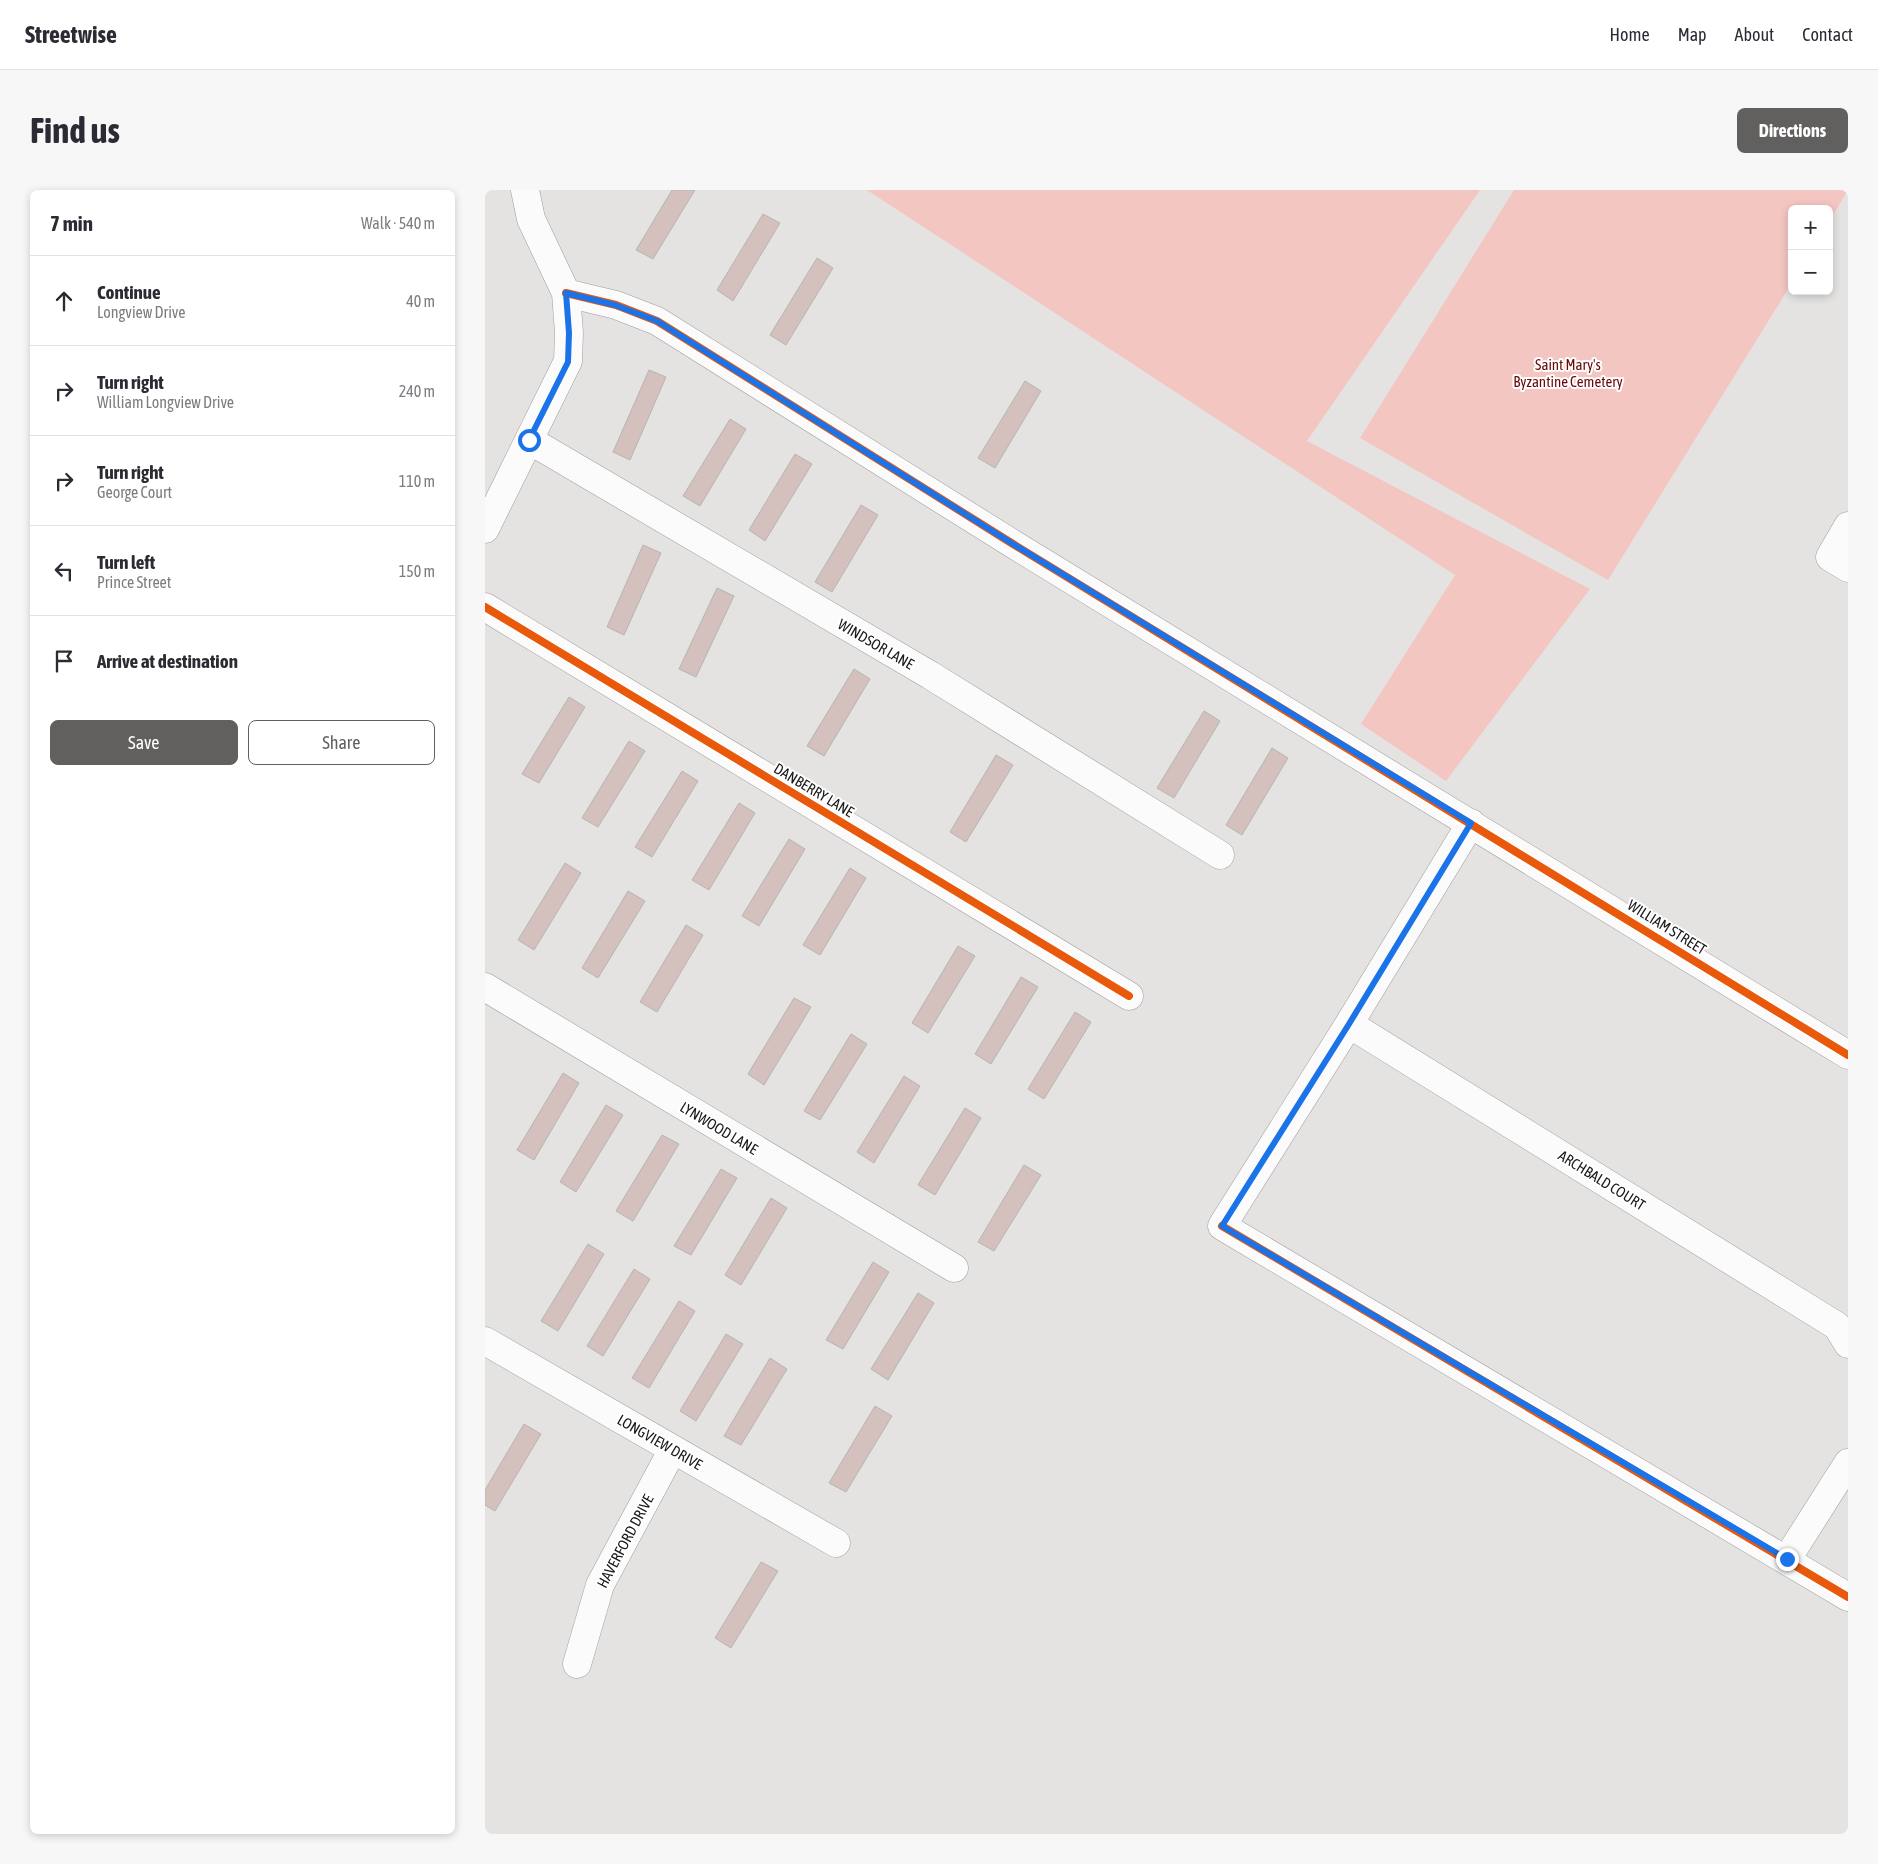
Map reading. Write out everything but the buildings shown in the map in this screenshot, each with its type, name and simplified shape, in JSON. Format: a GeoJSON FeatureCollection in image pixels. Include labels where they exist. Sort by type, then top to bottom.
{"type":"FeatureCollection","features":[{"type":"Feature","properties":{"kind":"street"},"geometry":{"type":"LineString","coordinates":[[485,529],[568,362],[569,333],[566,293],[531,219],[525,190]]}},
{"type":"Feature","properties":{"kind":"street","name":"WILLIAM STREET"},"geometry":{"type":"LineString","coordinates":[[566,293],[615,305],[657,321],[1030,554],[1848,1055]]}},
{"type":"Feature","properties":{"kind":"street","name":"WINDSOR LANE"},"geometry":{"type":"LineString","coordinates":[[529,440],[930,675],[1220,854]]}},
{"type":"Feature","properties":{"kind":"street"},"geometry":{"type":"LineString","coordinates":[[1848,526],[1830,557],[1848,568]]}},
{"type":"Feature","properties":{"kind":"street","name":"DANBERRY LANE"},"geometry":{"type":"LineString","coordinates":[[485,607],[1129,996]]}},
{"type":"Feature","properties":{"kind":"street"},"geometry":{"type":"LineString","coordinates":[[1471,823],[1349,1024],[1222,1226],[1848,1596]]}},
{"type":"Feature","properties":{"kind":"street","name":"LYNWOOD LANE"},"geometry":{"type":"LineString","coordinates":[[485,987],[954,1268]]}},
{"type":"Feature","properties":{"kind":"street","name":"ARCHBALD COURT"},"geometry":{"type":"LineString","coordinates":[[1349,1024],[1837,1326],[1848,1344]]}},
{"type":"Feature","properties":{"kind":"street","name":"LONGVIEW DRIVE"},"geometry":{"type":"LineString","coordinates":[[485,1340],[836,1543]]}},
{"type":"Feature","properties":{"kind":"street","name":"HAVERFORD DRIVE"},"geometry":{"type":"LineString","coordinates":[[577,1664],[600,1585],[673,1450]]}},
{"type":"Feature","properties":{"kind":"street"},"geometry":{"type":"LineString","coordinates":[[1787,1559],[1848,1463]]}},
{"type":"Feature","properties":{"kind":"green space"},"geometry":{"type":"Polygon","coordinates":[[[867,190],[1480,190],[1307,441],[1590,589],[1446,781],[1361,724],[1455,575],[867,190]]]}},
{"type":"Feature","properties":{"kind":"green space","name":"Saint Mary's Byzantine Cemetery"},"geometry":{"type":"Polygon","coordinates":[[[1514,190],[1848,190],[1833,215],[1833,205],[1788,205],[1788,289],[1608,580],[1360,438],[1514,190]]]}},
{"type":"Feature","properties":{"kind":"cycle path"},"geometry":{"type":"LineString","coordinates":[[566,293],[616,305],[657,321],[1013,544],[1848,1055]]}},
{"type":"Feature","properties":{"kind":"cycle path"},"geometry":{"type":"LineString","coordinates":[[485,607],[1129,996]]}},
{"type":"Feature","properties":{"kind":"cycle path"},"geometry":{"type":"LineString","coordinates":[[1222,1226],[1848,1597]]}},
{"type":"Feature","properties":{"kind":"route"},"geometry":{"type":"LineString","coordinates":[[529,440],[568,362],[569,333],[566,293],[615,305],[657,321],[1013,544],[1471,823],[1349,1024],[1222,1226],[1787,1559]]}}]}
